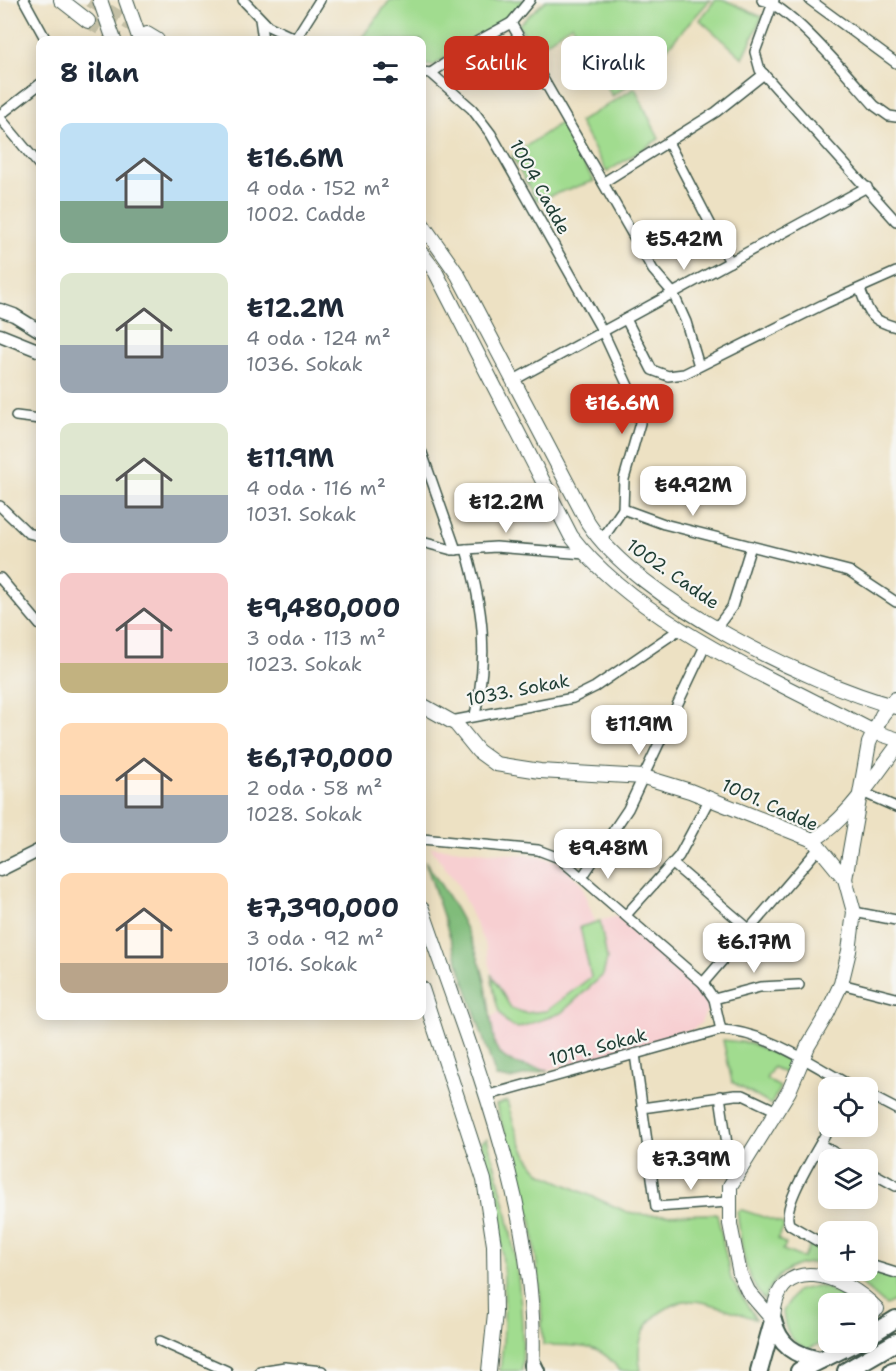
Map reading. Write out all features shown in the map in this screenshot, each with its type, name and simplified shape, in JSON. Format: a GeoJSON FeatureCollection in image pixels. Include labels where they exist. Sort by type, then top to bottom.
{"type":"FeatureCollection","features":[{"type":"Feature","properties":{"kind":"highway"},"geometry":{"type":"LineString","coordinates":[[878,1330],[896,1319]]}},
{"type":"Feature","properties":{"kind":"highway"},"geometry":{"type":"LineString","coordinates":[[773,1320],[776,1334],[786,1347],[820,1360]]}},
{"type":"Feature","properties":{"kind":"highway"},"geometry":{"type":"LineString","coordinates":[[759,1371],[773,1320]]}},
{"type":"Feature","properties":{"kind":"highway"},"geometry":{"type":"LineString","coordinates":[[846,1371],[896,1342]]}},
{"type":"Feature","properties":{"kind":"highway"},"geometry":{"type":"LineString","coordinates":[[799,1371],[834,1353]]}},
{"type":"Feature","properties":{"kind":"main road"},"geometry":{"type":"LineString","coordinates":[[61,0],[88,21]]}},
{"type":"Feature","properties":{"kind":"main road"},"geometry":{"type":"LineString","coordinates":[[100,0],[113,36]]}},
{"type":"Feature","properties":{"kind":"main road"},"geometry":{"type":"LineString","coordinates":[[126,0],[147,36]]}},
{"type":"Feature","properties":{"kind":"main road","name":"1002. Cadde"},"geometry":{"type":"LineString","coordinates":[[426,230],[458,275],[588,523],[601,541],[638,576],[694,615],[791,667],[831,685],[894,703]]}},
{"type":"Feature","properties":{"kind":"main road"},"geometry":{"type":"LineString","coordinates":[[426,259],[435,271],[572,536],[585,554],[626,590],[680,629],[874,732],[896,739]]}},
{"type":"Feature","properties":{"kind":"main road"},"geometry":{"type":"LineString","coordinates":[[496,390],[514,380]]}},
{"type":"Feature","properties":{"kind":"main road"},"geometry":{"type":"LineString","coordinates":[[585,554],[601,541]]}},
{"type":"Feature","properties":{"kind":"main road"},"geometry":{"type":"LineString","coordinates":[[706,644],[717,627]]}},
{"type":"Feature","properties":{"kind":"main road"},"geometry":{"type":"LineString","coordinates":[[845,879],[862,792],[864,763],[874,732],[894,703]]}},
{"type":"Feature","properties":{"kind":"main road","name":"1001. Cadde"},"geometry":{"type":"LineString","coordinates":[[426,707],[463,730],[486,759],[504,767],[644,777],[710,798],[817,844],[845,879],[854,912],[849,951],[841,984],[789,1091],[732,1179],[728,1202],[744,1284],[773,1320]]}},
{"type":"Feature","properties":{"kind":"main road"},"geometry":{"type":"LineString","coordinates":[[817,844],[896,748]]}},
{"type":"Feature","properties":{"kind":"main road"},"geometry":{"type":"LineString","coordinates":[[426,921],[485,1096],[513,1195],[524,1251],[534,1339],[534,1369]]}},
{"type":"Feature","properties":{"kind":"main road"},"geometry":{"type":"LineString","coordinates":[[426,1001],[484,1180],[494,1245],[495,1312],[489,1371]]}},
{"type":"Feature","properties":{"kind":"main road"},"geometry":{"type":"LineString","coordinates":[[773,1320],[779,1293],[792,1280],[806,1274],[826,1276],[850,1285],[859,1293]]}},
{"type":"Feature","properties":{"kind":"street"},"geometry":{"type":"LineString","coordinates":[[24,0],[44,36]]}},
{"type":"Feature","properties":{"kind":"street"},"geometry":{"type":"LineString","coordinates":[[243,0],[268,26],[290,36]]}},
{"type":"Feature","properties":{"kind":"street"},"geometry":{"type":"LineString","coordinates":[[299,36],[320,0]]}},
{"type":"Feature","properties":{"kind":"street"},"geometry":{"type":"LineString","coordinates":[[426,72],[512,23],[530,0]]}},
{"type":"Feature","properties":{"kind":"street"},"geometry":{"type":"LineString","coordinates":[[762,0],[774,1],[875,106],[889,116],[896,115]]}},
{"type":"Feature","properties":{"kind":"street"},"geometry":{"type":"LineString","coordinates":[[810,0],[896,63]]}},
{"type":"Feature","properties":{"kind":"street"},"geometry":{"type":"LineString","coordinates":[[774,1],[755,52],[764,74],[896,221]]}},
{"type":"Feature","properties":{"kind":"street"},"geometry":{"type":"LineString","coordinates":[[260,19],[262,36]]}},
{"type":"Feature","properties":{"kind":"street"},"geometry":{"type":"LineString","coordinates":[[512,23],[653,270],[673,293],[686,322],[699,366]]}},
{"type":"Feature","properties":{"kind":"street","name":"1004 Cadde"},"geometry":{"type":"LineString","coordinates":[[426,72],[472,109],[491,134],[603,332],[640,411],[640,423],[624,479],[623,509]]}},
{"type":"Feature","properties":{"kind":"street"},"geometry":{"type":"LineString","coordinates":[[604,182],[669,144],[716,112],[764,74]]}},
{"type":"Feature","properties":{"kind":"street"},"geometry":{"type":"LineString","coordinates":[[36,87],[0,116],[36,161]]}},
{"type":"Feature","properties":{"kind":"street"},"geometry":{"type":"LineString","coordinates":[[669,144],[730,262]]}},
{"type":"Feature","properties":{"kind":"street"},"geometry":{"type":"LineString","coordinates":[[514,380],[867,187]]}},
{"type":"Feature","properties":{"kind":"street"},"geometry":{"type":"LineString","coordinates":[[626,319],[652,370],[668,376],[684,374],[896,272]]}},
{"type":"Feature","properties":{"kind":"street"},"geometry":{"type":"LineString","coordinates":[[860,289],[869,314],[878,322],[896,327]]}},
{"type":"Feature","properties":{"kind":"street"},"geometry":{"type":"LineString","coordinates":[[0,310],[14,315],[36,329]]}},
{"type":"Feature","properties":{"kind":"street"},"geometry":{"type":"LineString","coordinates":[[0,335],[36,349]]}},
{"type":"Feature","properties":{"kind":"street"},"geometry":{"type":"LineString","coordinates":[[16,416],[36,418]]}},
{"type":"Feature","properties":{"kind":"street"},"geometry":{"type":"LineString","coordinates":[[426,474],[479,594],[483,626],[483,672],[475,715]]}},
{"type":"Feature","properties":{"kind":"street"},"geometry":{"type":"LineString","coordinates":[[0,506],[28,533],[36,535]]}},
{"type":"Feature","properties":{"kind":"street"},"geometry":{"type":"LineString","coordinates":[[601,541],[623,509],[664,524],[849,571],[896,602]]}},
{"type":"Feature","properties":{"kind":"street"},"geometry":{"type":"LineString","coordinates":[[426,543],[461,549],[496,547],[585,554]]}},
{"type":"Feature","properties":{"kind":"street"},"geometry":{"type":"LineString","coordinates":[[717,627],[732,607],[752,546]]}},
{"type":"Feature","properties":{"kind":"street"},"geometry":{"type":"LineString","coordinates":[[0,578],[36,620]]}},
{"type":"Feature","properties":{"kind":"street","name":"1033. Sokak"},"geometry":{"type":"LineString","coordinates":[[451,721],[475,715],[562,702],[584,694],[680,629]]}},
{"type":"Feature","properties":{"kind":"street"},"geometry":{"type":"LineString","coordinates":[[583,876],[620,823],[706,644]]}},
{"type":"Feature","properties":{"kind":"street"},"geometry":{"type":"LineString","coordinates":[[862,792],[896,807]]}},
{"type":"Feature","properties":{"kind":"street"},"geometry":{"type":"LineString","coordinates":[[626,915],[673,864],[710,798]]}},
{"type":"Feature","properties":{"kind":"street"},"geometry":{"type":"LineString","coordinates":[[426,839],[544,851],[566,862],[703,983],[714,999],[721,1030],[749,1035],[803,1059],[834,1077]]}},
{"type":"Feature","properties":{"kind":"street"},"geometry":{"type":"LineString","coordinates":[[703,983],[817,844]]}},
{"type":"Feature","properties":{"kind":"street"},"geometry":{"type":"LineString","coordinates":[[0,870],[36,852]]}},
{"type":"Feature","properties":{"kind":"street"},"geometry":{"type":"LineString","coordinates":[[673,864],[749,929]]}},
{"type":"Feature","properties":{"kind":"street"},"geometry":{"type":"LineString","coordinates":[[854,912],[896,920]]}},
{"type":"Feature","properties":{"kind":"street"},"geometry":{"type":"LineString","coordinates":[[841,984],[896,998]]}},
{"type":"Feature","properties":{"kind":"street"},"geometry":{"type":"LineString","coordinates":[[714,999],[760,987],[799,985]]}},
{"type":"Feature","properties":{"kind":"street","name":"1019. Sokak"},"geometry":{"type":"LineString","coordinates":[[485,1096],[721,1030]]}},
{"type":"Feature","properties":{"kind":"street"},"geometry":{"type":"LineString","coordinates":[[634,1054],[656,1207],[728,1202]]}},
{"type":"Feature","properties":{"kind":"street"},"geometry":{"type":"LineString","coordinates":[[642,1108],[720,1096],[743,1095],[777,1111]]}},
{"type":"Feature","properties":{"kind":"street"},"geometry":{"type":"LineString","coordinates":[[720,1096],[727,1144],[740,1166]]}},
{"type":"Feature","properties":{"kind":"street"},"geometry":{"type":"LineString","coordinates":[[878,1100],[896,1109]]}},
{"type":"Feature","properties":{"kind":"street"},"geometry":{"type":"LineString","coordinates":[[818,1242],[796,1230],[787,1221],[792,1196],[825,1137]]}},
{"type":"Feature","properties":{"kind":"street"},"geometry":{"type":"LineString","coordinates":[[821,1145],[828,1149]]}},
{"type":"Feature","properties":{"kind":"street"},"geometry":{"type":"LineString","coordinates":[[878,1176],[896,1186]]}},
{"type":"Feature","properties":{"kind":"street"},"geometry":{"type":"LineString","coordinates":[[878,1267],[896,1273]]}},
{"type":"Feature","properties":{"kind":"street"},"geometry":{"type":"LineString","coordinates":[[160,1341],[227,1371]]}},
{"type":"Feature","properties":{"kind":"street"},"geometry":{"type":"LineString","coordinates":[[260,1371],[285,1367],[322,1371]]}},
{"type":"Feature","properties":{"kind":"shaded area"},"geometry":{"type":"Polygon","coordinates":[[[430,847],[536,856],[557,861],[581,883],[595,922],[617,916],[702,994],[707,1001],[708,1008],[701,1023],[694,1029],[612,1054],[510,1079],[499,1079],[479,1025],[499,1012],[486,947],[458,885],[430,847]]]}},
{"type":"Feature","properties":{"kind":"green space"},"geometry":{"type":"Polygon","coordinates":[[[390,0],[524,0],[513,15],[480,36],[444,36],[444,59],[433,66],[426,65],[426,36],[363,36],[390,0]]]}},
{"type":"Feature","properties":{"kind":"green space"},"geometry":{"type":"Polygon","coordinates":[[[546,0],[710,0],[667,48],[667,36],[579,36],[572,24],[549,41],[549,36],[526,36],[518,25],[546,0]]]}},
{"type":"Feature","properties":{"kind":"green space"},"geometry":{"type":"Polygon","coordinates":[[[715,0],[725,0],[762,17],[743,58],[700,20],[715,0]]]}},
{"type":"Feature","properties":{"kind":"green space"},"geometry":{"type":"Polygon","coordinates":[[[609,90],[621,90],[612,96],[609,90]]]}},
{"type":"Feature","properties":{"kind":"green space"},"geometry":{"type":"Polygon","coordinates":[[[632,90],[636,90],[659,139],[607,172],[579,122],[632,90]]]}},
{"type":"Feature","properties":{"kind":"green space"},"geometry":{"type":"Polygon","coordinates":[[[560,123],[594,181],[536,200],[512,156],[560,123]]]}},
{"type":"Feature","properties":{"kind":"green space"},"geometry":{"type":"Polygon","coordinates":[[[426,863],[452,904],[475,949],[485,981],[495,1045],[499,1052],[517,1064],[548,1070],[510,1079],[496,1077],[426,863]]]}},
{"type":"Feature","properties":{"kind":"green space"},"geometry":{"type":"Polygon","coordinates":[[[600,921],[607,959],[603,975],[561,1013],[518,1028],[510,1025],[500,1014],[497,1006],[491,974],[511,1008],[525,1013],[546,1011],[591,977],[580,927],[600,921]]]}},
{"type":"Feature","properties":{"kind":"green space"},"geometry":{"type":"Polygon","coordinates":[[[723,1040],[750,1043],[793,1062],[786,1074],[773,1067],[766,1079],[780,1087],[771,1105],[732,1082],[723,1040]]]}},
{"type":"Feature","properties":{"kind":"green space"},"geometry":{"type":"Polygon","coordinates":[[[507,1101],[524,1150],[542,1174],[627,1212],[647,1215],[717,1214],[731,1279],[756,1319],[702,1302],[677,1303],[658,1314],[646,1327],[640,1343],[641,1371],[619,1371],[604,1354],[586,1347],[543,1345],[541,1301],[532,1223],[496,1105],[507,1101]]]}},
{"type":"Feature","properties":{"kind":"green space"},"geometry":{"type":"Polygon","coordinates":[[[487,1139],[503,1196],[515,1254],[523,1341],[522,1371],[500,1371],[504,1285],[499,1227],[481,1142],[487,1139]]]}},
{"type":"Feature","properties":{"kind":"green space"},"geometry":{"type":"Polygon","coordinates":[[[742,1210],[782,1223],[784,1227],[777,1239],[786,1244],[783,1250],[803,1258],[811,1244],[818,1247],[818,1263],[806,1263],[788,1269],[775,1281],[764,1300],[757,1291],[747,1269],[737,1211],[742,1210]]]}},
{"type":"Feature","properties":{"kind":"green space"},"geometry":{"type":"Polygon","coordinates":[[[878,1273],[896,1279],[896,1300],[886,1305],[878,1298],[878,1293],[872,1293],[858,1281],[878,1281],[878,1273]]]}},
{"type":"Feature","properties":{"kind":"green space"},"geometry":{"type":"Polygon","coordinates":[[[816,1286],[837,1293],[818,1293],[818,1344],[808,1349],[792,1339],[785,1324],[783,1311],[796,1291],[816,1286]]]}},
{"type":"Feature","properties":{"kind":"tunnel"},"geometry":{"type":"LineString","coordinates":[[90,0],[140,30]]}},
{"type":"Feature","properties":{"kind":"tunnel"},"geometry":{"type":"LineString","coordinates":[[88,21],[112,36]]}}]}
